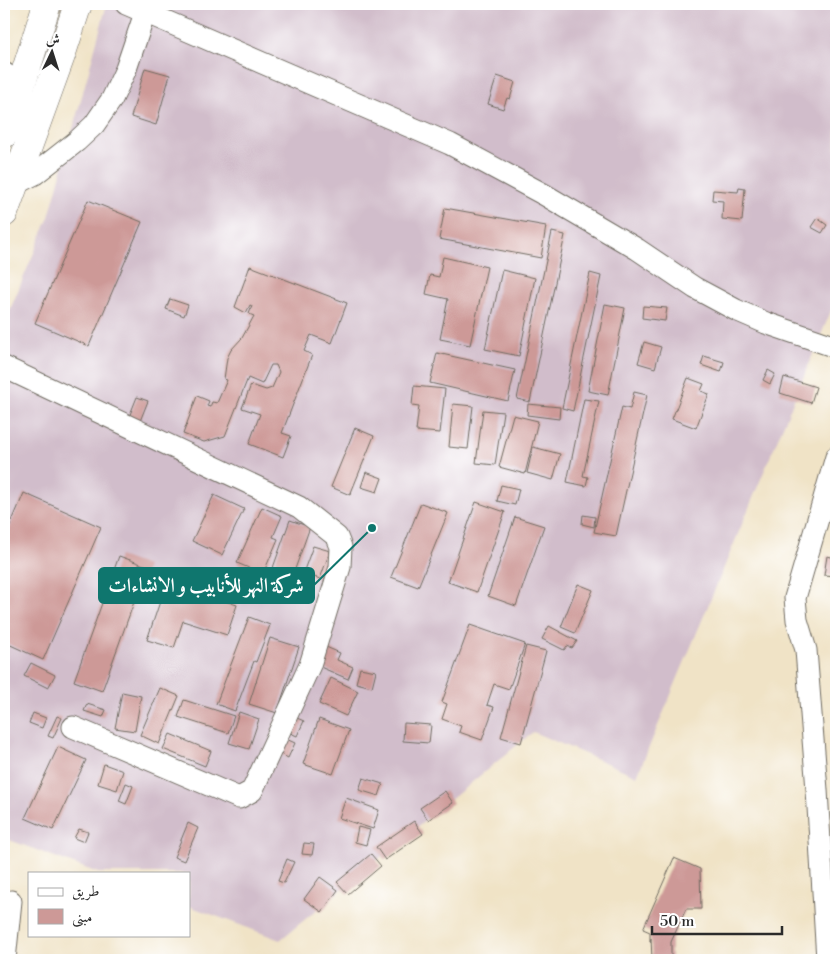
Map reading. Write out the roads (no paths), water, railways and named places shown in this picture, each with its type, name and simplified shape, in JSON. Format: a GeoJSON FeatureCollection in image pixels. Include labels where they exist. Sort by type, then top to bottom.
{"type":"FeatureCollection","features":[{"type":"Feature","properties":{"kind":"highway"},"geometry":{"type":"LineString","coordinates":[[4,134],[12,85],[47,4]]}},
{"type":"Feature","properties":{"kind":"highway"},"geometry":{"type":"LineString","coordinates":[[4,214],[78,4]]}},
{"type":"Feature","properties":{"kind":"street"},"geometry":{"type":"LineString","coordinates":[[126,4],[450,144],[545,195],[637,249],[695,288],[736,310],[766,323],[836,347]]}},
{"type":"Feature","properties":{"kind":"street"},"geometry":{"type":"LineString","coordinates":[[15,184],[35,174],[94,125],[112,99],[126,69],[145,13]]}},
{"type":"Feature","properties":{"kind":"street"},"geometry":{"type":"LineString","coordinates":[[4,367],[298,507],[337,537],[341,547],[340,567],[310,665],[252,791],[239,798],[73,727]]}},
{"type":"Feature","properties":{"kind":"street"},"geometry":{"type":"LineString","coordinates":[[828,960],[806,650],[798,620],[795,598],[836,457]]}},
{"type":"Feature","properties":{"kind":"street"},"geometry":{"type":"LineString","coordinates":[[5,960],[11,901]]}},
{"type":"Feature","properties":{"kind":"place","name":"شركة النهر للأنابيب و الانشاءات"},"geometry":{"type":"Point","coordinates":[372,528]}}]}
